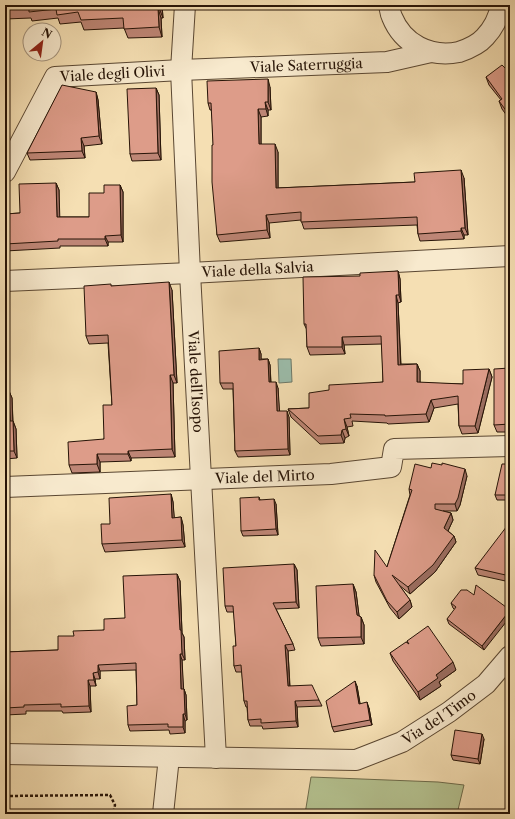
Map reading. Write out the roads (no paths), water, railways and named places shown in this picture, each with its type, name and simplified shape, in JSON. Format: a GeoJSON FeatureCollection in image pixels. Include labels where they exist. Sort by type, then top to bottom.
{"type":"FeatureCollection","features":[{"type":"Feature","properties":{"kind":"street","name":"Viale dell'Isopo"},"geometry":{"type":"LineString","coordinates":[[185,5],[181,70],[190,273],[216,758]]}},
{"type":"Feature","properties":{"kind":"street","name":"Viale Saterruggia"},"geometry":{"type":"LineString","coordinates":[[389,5],[391,16],[400,32],[414,45],[431,52],[450,54],[469,49],[484,38],[496,23],[502,5]]}},
{"type":"Feature","properties":{"kind":"street","name":"Viale Saterruggia"},"geometry":{"type":"LineString","coordinates":[[181,70],[387,62],[431,52]]}},
{"type":"Feature","properties":{"kind":"street","name":"Viale degli Olivi"},"geometry":{"type":"LineString","coordinates":[[5,172],[55,77],[181,70]]}},
{"type":"Feature","properties":{"kind":"street","name":"Viale della Salvia"},"geometry":{"type":"LineString","coordinates":[[5,281],[510,256]]}},
{"type":"Feature","properties":{"kind":"street","name":"Viale del Mirto"},"geometry":{"type":"LineString","coordinates":[[5,486],[331,474],[391,467],[394,449],[510,446]]}},
{"type":"Feature","properties":{"kind":"street","name":"Via del Timo"},"geometry":{"type":"LineString","coordinates":[[216,758],[356,760],[402,742],[449,712],[486,684],[510,656]]}},
{"type":"Feature","properties":{"kind":"street"},"geometry":{"type":"LineString","coordinates":[[5,754],[216,758]]}},
{"type":"Feature","properties":{"kind":"street"},"geometry":{"type":"LineString","coordinates":[[163,814],[169,757]]}}]}
